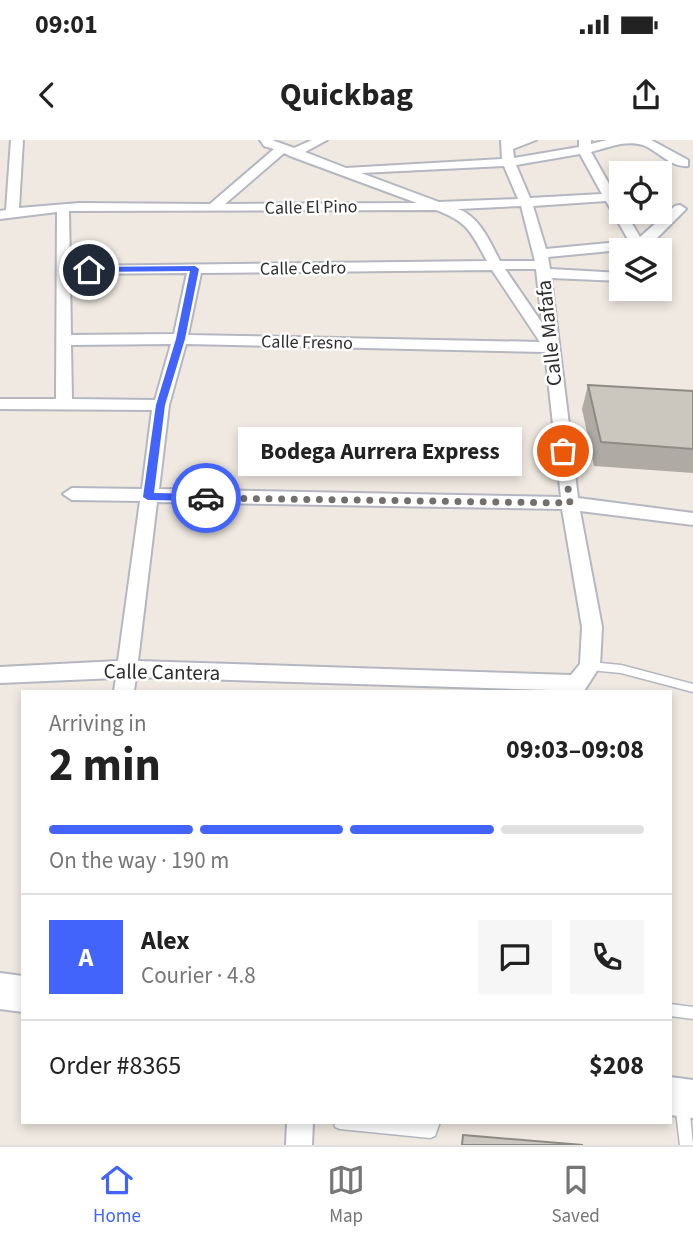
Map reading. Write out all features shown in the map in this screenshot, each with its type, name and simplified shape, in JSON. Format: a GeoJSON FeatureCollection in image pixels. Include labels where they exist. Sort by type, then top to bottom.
{"type":"FeatureCollection","features":[{"type":"Feature","properties":{"kind":"main road"},"geometry":{"type":"LineString","coordinates":[[0,991],[21,995]]}},
{"type":"Feature","properties":{"kind":"street"},"geometry":{"type":"LineString","coordinates":[[6,214],[17,140]]}},
{"type":"Feature","properties":{"kind":"street"},"geometry":{"type":"LineString","coordinates":[[266,140],[288,151],[462,215],[477,231],[496,266],[550,347]]}},
{"type":"Feature","properties":{"kind":"street"},"geometry":{"type":"LineString","coordinates":[[213,208],[288,151],[321,140]]}},
{"type":"Feature","properties":{"kind":"street"},"geometry":{"type":"LineString","coordinates":[[508,149],[530,140]]}},
{"type":"Feature","properties":{"kind":"street"},"geometry":{"type":"LineString","coordinates":[[343,170],[508,149],[585,146],[620,140]]}},
{"type":"Feature","properties":{"kind":"street"},"geometry":{"type":"LineString","coordinates":[[631,140],[646,142],[684,163]]}},
{"type":"Feature","properties":{"kind":"street"},"geometry":{"type":"LineString","coordinates":[[585,146],[609,187]]}},
{"type":"Feature","properties":{"kind":"street","name":"Calle Mafafa"},"geometry":{"type":"LineString","coordinates":[[508,149],[542,264],[570,503],[592,626],[590,666]]}},
{"type":"Feature","properties":{"kind":"street","name":"Calle El Pino"},"geometry":{"type":"LineString","coordinates":[[6,214],[63,209],[526,204],[609,192]]}},
{"type":"Feature","properties":{"kind":"street"},"geometry":{"type":"LineString","coordinates":[[63,209],[64,404]]}},
{"type":"Feature","properties":{"kind":"street"},"geometry":{"type":"LineString","coordinates":[[649,238],[687,211]]}},
{"type":"Feature","properties":{"kind":"street"},"geometry":{"type":"LineString","coordinates":[[542,264],[609,252]]}},
{"type":"Feature","properties":{"kind":"street"},"geometry":{"type":"LineString","coordinates":[[542,264],[609,275]]}},
{"type":"Feature","properties":{"kind":"street","name":"Calle Cedro"},"geometry":{"type":"LineString","coordinates":[[63,270],[542,264]]}},
{"type":"Feature","properties":{"kind":"street"},"geometry":{"type":"LineString","coordinates":[[124,690],[161,405],[180,339],[195,269]]}},
{"type":"Feature","properties":{"kind":"street","name":"Calle Fresno"},"geometry":{"type":"LineString","coordinates":[[65,340],[180,339],[550,347]]}},
{"type":"Feature","properties":{"kind":"street"},"geometry":{"type":"LineString","coordinates":[[0,404],[161,405]]}},
{"type":"Feature","properties":{"kind":"street"},"geometry":{"type":"LineString","coordinates":[[72,495],[570,503],[693,519]]}},
{"type":"Feature","properties":{"kind":"street"},"geometry":{"type":"LineString","coordinates":[[575,687],[590,666]]}},
{"type":"Feature","properties":{"kind":"street","name":"Calle Cantera"},"geometry":{"type":"LineString","coordinates":[[0,675],[127,669],[575,687]]}},
{"type":"Feature","properties":{"kind":"street"},"geometry":{"type":"LineString","coordinates":[[299,1145],[300,1124]]}},
{"type":"Feature","properties":{"kind":"lane"},"geometry":{"type":"LineString","coordinates":[[590,666],[621,669],[693,688]]}},
{"type":"Feature","properties":{"kind":"lane"},"geometry":{"type":"LineString","coordinates":[[672,1010],[693,1013]]}},
{"type":"Feature","properties":{"kind":"lane"},"geometry":{"type":"LineString","coordinates":[[682,1097],[687,1145]]}},
{"type":"Feature","properties":{"kind":"lane"},"geometry":{"type":"LineString","coordinates":[[360,1124],[430,1131],[432,1124]]}},
{"type":"Feature","properties":{"kind":"building"},"geometry":{"type":"Polygon","coordinates":[[[588,385],[693,391],[693,449],[601,442],[588,385]]]}},
{"type":"Feature","properties":{"kind":"building"},"geometry":{"type":"Polygon","coordinates":[[[463,1135],[583,1145],[462,1145],[463,1135]]]}},
{"type":"Feature","properties":{"kind":"way so far"},"geometry":{"type":"LineString","coordinates":[[206,498],[570,503],[563,451]]}},
{"type":"Feature","properties":{"kind":"place","name":"Bodega Aurrera Express"},"geometry":{"type":"Point","coordinates":[563,451]}},
{"type":"Feature","properties":{"kind":"route"},"geometry":{"type":"LineString","coordinates":[[89,270],[195,269],[180,339],[161,405],[148,497],[206,498]]}}]}
